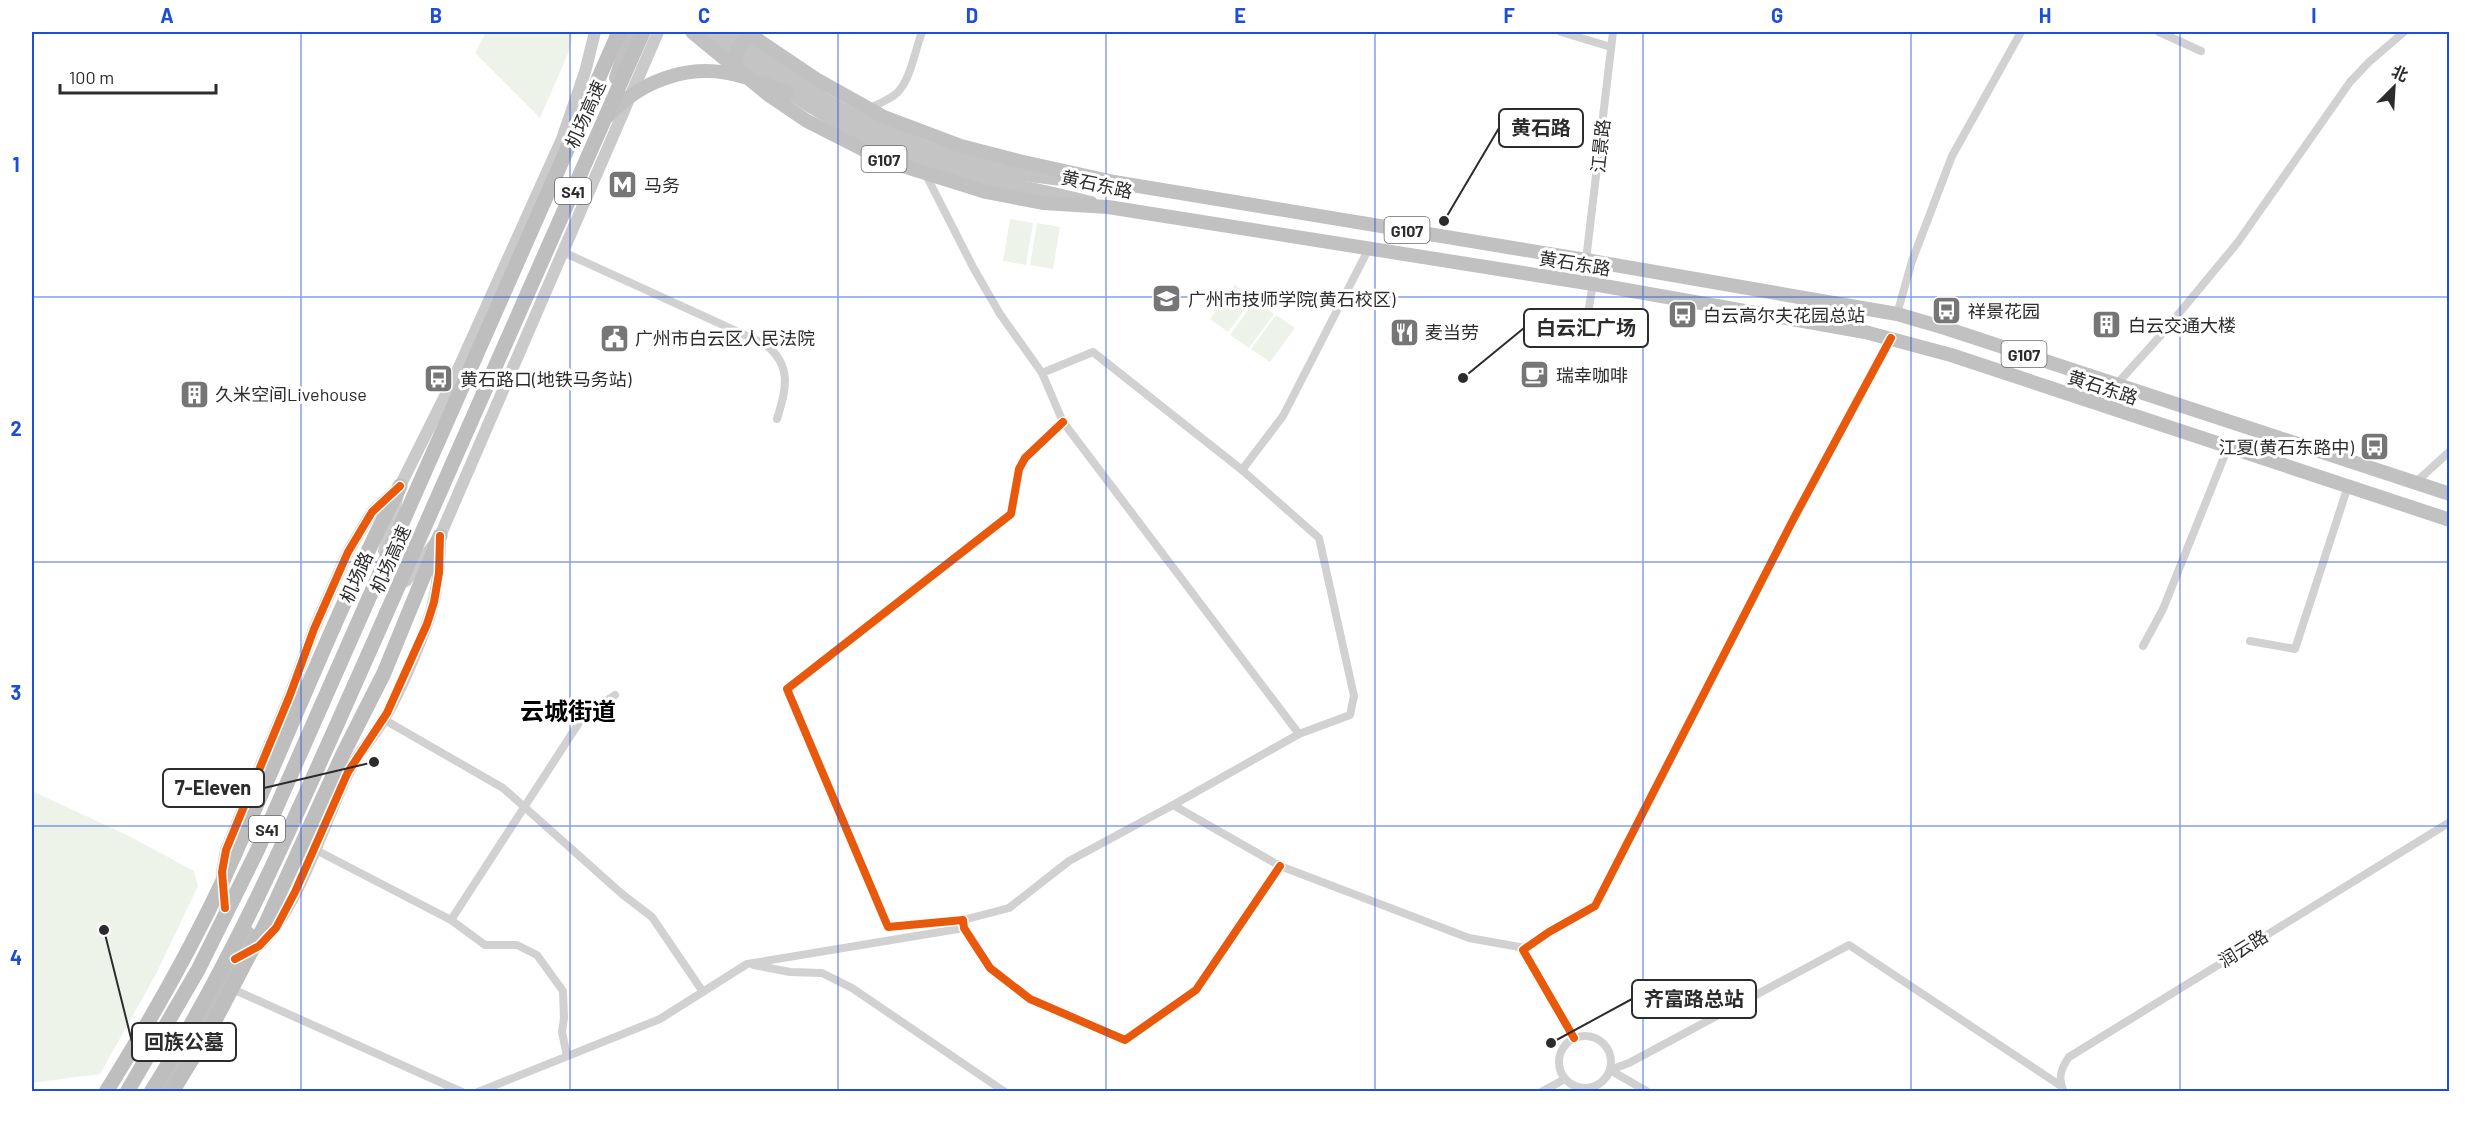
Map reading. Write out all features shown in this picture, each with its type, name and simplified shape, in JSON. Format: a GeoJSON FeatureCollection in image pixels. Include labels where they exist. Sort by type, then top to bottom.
{"type":"FeatureCollection","features":[{"type":"Feature","properties":{"kind":"highway","name":"机场路"},"geometry":{"type":"LineString","coordinates":[[120,1092],[128,1085],[225,908],[382,563],[427,476],[578,128],[612,32]]}},
{"type":"Feature","properties":{"kind":"highway","name":"机场高速"},"geometry":{"type":"LineString","coordinates":[[128,1085],[198,970],[258,849],[618,32]]}},
{"type":"Feature","properties":{"kind":"highway"},"geometry":{"type":"LineString","coordinates":[[161,1092],[235,960],[289,845],[406,581],[446,475],[597,128],[631,32]]}},
{"type":"Feature","properties":{"kind":"highway","name":"机场高速"},"geometry":{"type":"LineString","coordinates":[[151,1092],[217,978],[292,828],[643,32]]}},
{"type":"Feature","properties":{"kind":"highway","name":"G107"},"geometry":{"type":"LineString","coordinates":[[693,32],[770,96],[807,121],[872,154],[926,175],[1012,198],[1043,203],[1108,207]]}},
{"type":"Feature","properties":{"kind":"highway"},"geometry":{"type":"LineString","coordinates":[[738,69],[735,57],[740,45],[752,34]]}},
{"type":"Feature","properties":{"kind":"highway","name":"G107"},"geometry":{"type":"LineString","coordinates":[[752,34],[816,79],[868,109],[903,125],[961,146],[1114,182]]}},
{"type":"Feature","properties":{"kind":"highway"},"geometry":{"type":"LineString","coordinates":[[597,128],[617,106],[638,90],[662,79],[686,72],[726,72],[788,93]]}},
{"type":"Feature","properties":{"kind":"highway","name":"黄石东路"},"geometry":{"type":"LineString","coordinates":[[1114,182],[1897,314],[2450,494]]}},
{"type":"Feature","properties":{"kind":"highway","name":"黄石东路"},"geometry":{"type":"LineString","coordinates":[[1108,207],[1593,284],[1891,338],[1951,355],[2450,520]]}},
{"type":"Feature","properties":{"kind":"highway"},"geometry":{"type":"LineString","coordinates":[[106,1092],[144,1029],[203,920],[364,556],[400,486]]}},
{"type":"Feature","properties":{"kind":"highway"},"geometry":{"type":"LineString","coordinates":[[172,1092],[211,1028],[265,925],[342,756],[384,673],[440,536]]}},
{"type":"Feature","properties":{"kind":"main road"},"geometry":{"type":"LineString","coordinates":[[382,563],[400,486],[459,367],[562,139],[585,72],[595,32]]}},
{"type":"Feature","properties":{"kind":"main road"},"geometry":{"type":"LineString","coordinates":[[406,581],[440,536],[658,32]]}},
{"type":"Feature","properties":{"kind":"main road","name":"黄石东路"},"geometry":{"type":"LineString","coordinates":[[711,32],[788,93],[846,126],[909,148],[969,174],[1108,207]]}},
{"type":"Feature","properties":{"kind":"main road","name":"黄石东路"},"geometry":{"type":"LineString","coordinates":[[728,32],[823,100],[909,148],[1013,172],[1061,179],[1114,182]]}},
{"type":"Feature","properties":{"kind":"main road"},"geometry":{"type":"LineString","coordinates":[[562,139],[578,136],[593,142],[606,155]]}},
{"type":"Feature","properties":{"kind":"main road"},"geometry":{"type":"LineString","coordinates":[[235,960],[260,946],[276,928],[348,772],[383,719],[431,613],[439,573],[446,475]]}},
{"type":"Feature","properties":{"kind":"main road"},"geometry":{"type":"LineString","coordinates":[[225,908],[222,872],[226,850],[290,695],[314,629],[358,533],[372,512],[400,486]]}},
{"type":"Feature","properties":{"kind":"street"},"geometry":{"type":"LineString","coordinates":[[868,109],[888,100],[898,92],[904,82],[922,32]]}},
{"type":"Feature","properties":{"kind":"street"},"geometry":{"type":"LineString","coordinates":[[1561,32],[1611,47]]}},
{"type":"Feature","properties":{"kind":"street","name":"江景路"},"geometry":{"type":"LineString","coordinates":[[1586,260],[1613,32]]}},
{"type":"Feature","properties":{"kind":"street"},"geometry":{"type":"LineString","coordinates":[[1897,314],[1912,261],[1952,156],[2021,32]]}},
{"type":"Feature","properties":{"kind":"street"},"geometry":{"type":"LineString","coordinates":[[2159,32],[2201,51]]}},
{"type":"Feature","properties":{"kind":"street"},"geometry":{"type":"LineString","coordinates":[[2116,385],[2238,242],[2350,82],[2403,32]]}},
{"type":"Feature","properties":{"kind":"street"},"geometry":{"type":"LineString","coordinates":[[926,175],[974,269],[1000,314],[1042,373],[1063,422],[1299,734]]}},
{"type":"Feature","properties":{"kind":"street"},"geometry":{"type":"LineString","coordinates":[[1242,470],[1283,416],[1369,248]]}},
{"type":"Feature","properties":{"kind":"street"},"geometry":{"type":"LineString","coordinates":[[563,252],[765,344],[774,351],[784,369],[785,391],[777,418]]}},
{"type":"Feature","properties":{"kind":"street"},"geometry":{"type":"LineString","coordinates":[[1585,330],[1593,284]]}},
{"type":"Feature","properties":{"kind":"street"},"geometry":{"type":"LineString","coordinates":[[1173,805],[1280,866],[1469,938],[1525,948],[1595,906],[1794,518],[1891,338]]}},
{"type":"Feature","properties":{"kind":"street"},"geometry":{"type":"LineString","coordinates":[[478,1092],[660,1019],[747,964],[964,924],[1009,908],[1069,861],[1299,734],[1350,715],[1354,696],[1319,538],[1242,470],[1094,352],[1042,373]]}},
{"type":"Feature","properties":{"kind":"street"},"geometry":{"type":"LineString","coordinates":[[964,924],[888,927],[787,689],[1011,514],[1019,469],[1063,422]]}},
{"type":"Feature","properties":{"kind":"street"},"geometry":{"type":"LineString","coordinates":[[2143,646],[2163,609],[2228,447]]}},
{"type":"Feature","properties":{"kind":"street"},"geometry":{"type":"LineString","coordinates":[[2415,483],[2450,452]]}},
{"type":"Feature","properties":{"kind":"street"},"geometry":{"type":"LineString","coordinates":[[2250,641],[2295,649],[2348,486]]}},
{"type":"Feature","properties":{"kind":"street"},"geometry":{"type":"LineString","coordinates":[[451,920],[584,715],[615,695]]}},
{"type":"Feature","properties":{"kind":"street"},"geometry":{"type":"LineString","coordinates":[[383,719],[503,788],[622,894],[652,917],[703,992]]}},
{"type":"Feature","properties":{"kind":"street","name":"润云路"},"geometry":{"type":"LineString","coordinates":[[2062,1089],[2061,1069],[2069,1058],[2264,935],[2450,822]]}},
{"type":"Feature","properties":{"kind":"street"},"geometry":{"type":"LineString","coordinates":[[314,849],[451,920],[484,945],[517,945],[537,955],[563,991],[562,1032],[567,1056]]}},
{"type":"Feature","properties":{"kind":"street"},"geometry":{"type":"LineString","coordinates":[[964,924],[990,968],[1030,999],[1125,1040],[1197,990],[1280,866]]}},
{"type":"Feature","properties":{"kind":"street"},"geometry":{"type":"LineString","coordinates":[[1610,1070],[1629,1063],[1849,945],[2062,1089]]}},
{"type":"Feature","properties":{"kind":"street"},"geometry":{"type":"LineString","coordinates":[[1525,948],[1523,950],[1574,1038]]}},
{"type":"Feature","properties":{"kind":"street"},"geometry":{"type":"LineString","coordinates":[[747,964],[790,972],[822,973],[877,1003],[1005,1092]]}},
{"type":"Feature","properties":{"kind":"street"},"geometry":{"type":"LineString","coordinates":[[222,985],[462,1092]]}},
{"type":"Feature","properties":{"kind":"street"},"geometry":{"type":"LineString","coordinates":[[1586,1036],[1599,1041],[1609,1052],[1610,1070],[1606,1077],[1594,1087],[1578,1088],[1565,1080],[1559,1068],[1559,1056],[1566,1044],[1574,1038],[1586,1036]]}},
{"type":"Feature","properties":{"kind":"street"},"geometry":{"type":"LineString","coordinates":[[1610,1070],[1648,1092]]}},
{"type":"Feature","properties":{"kind":"street"},"geometry":{"type":"LineString","coordinates":[[1541,1092],[1565,1080]]}},
{"type":"Feature","properties":{"kind":"shaded area"},"geometry":{"type":"Polygon","coordinates":[[[486,32],[573,32],[570,49],[540,118],[475,53],[486,32]]]}},
{"type":"Feature","properties":{"kind":"shaded area"},"geometry":{"type":"Polygon","coordinates":[[[1010,219],[1033,223],[1026,265],[1003,261],[1010,219]]]}},
{"type":"Feature","properties":{"kind":"shaded area"},"geometry":{"type":"Polygon","coordinates":[[[1037,223],[1060,227],[1053,269],[1030,265],[1037,223]]]}},
{"type":"Feature","properties":{"kind":"shaded area"},"geometry":{"type":"Polygon","coordinates":[[[1235,285],[1253,298],[1228,332],[1210,319],[1235,285]]]}},
{"type":"Feature","properties":{"kind":"shaded area"},"geometry":{"type":"Polygon","coordinates":[[[1255,300],[1274,314],[1249,348],[1230,335],[1255,300]]]}},
{"type":"Feature","properties":{"kind":"shaded area"},"geometry":{"type":"Polygon","coordinates":[[[1276,315],[1295,328],[1270,362],[1251,349],[1276,315]]]}},
{"type":"Feature","properties":{"kind":"shaded area"},"geometry":{"type":"Polygon","coordinates":[[[32,791],[127,835],[194,871],[198,886],[156,974],[100,1074],[32,1083],[32,791]]]}},
{"type":"Feature","properties":{"kind":"cycle path"},"geometry":{"type":"LineString","coordinates":[[1574,1038],[1523,950],[1549,932],[1595,906],[1794,518],[1891,338]]}},
{"type":"Feature","properties":{"kind":"cycle path"},"geometry":{"type":"LineString","coordinates":[[1063,422],[1025,458],[1019,469],[1011,514],[787,689],[888,927],[963,920],[964,928],[990,968],[1030,999],[1125,1040],[1196,990],[1280,866]]}},
{"type":"Feature","properties":{"kind":"cycle path"},"geometry":{"type":"LineString","coordinates":[[225,908],[222,872],[226,850],[290,695],[314,629],[348,552],[372,512],[400,486]]}},
{"type":"Feature","properties":{"kind":"cycle path"},"geometry":{"type":"LineString","coordinates":[[235,959],[259,946],[276,928],[295,892],[348,772],[387,713],[427,624],[434,602],[439,573],[440,536]]}},
{"type":"Feature","properties":{"kind":"place","name":"马务"},"geometry":{"type":"Point","coordinates":[623,185]}},
{"type":"Feature","properties":{"kind":"place","name":"黄石路"},"geometry":{"type":"Point","coordinates":[1444,221]}},
{"type":"Feature","properties":{"kind":"place","name":"广州市技师学院(黄石校区)"},"geometry":{"type":"Point","coordinates":[1167,299]}},
{"type":"Feature","properties":{"kind":"place","name":"祥景花园"},"geometry":{"type":"Point","coordinates":[1947,311]}},
{"type":"Feature","properties":{"kind":"place","name":"白云高尔夫花园总站"},"geometry":{"type":"Point","coordinates":[1682,315]}},
{"type":"Feature","properties":{"kind":"place","name":"白云交通大楼"},"geometry":{"type":"Point","coordinates":[2107,325]}},
{"type":"Feature","properties":{"kind":"place","name":"麦当劳"},"geometry":{"type":"Point","coordinates":[1404,332]}},
{"type":"Feature","properties":{"kind":"place","name":"广州市白云区人民法院"},"geometry":{"type":"Point","coordinates":[614,338]}},
{"type":"Feature","properties":{"kind":"place","name":"瑞幸咖啡"},"geometry":{"type":"Point","coordinates":[1535,375]}},
{"type":"Feature","properties":{"kind":"place","name":"白云汇广场"},"geometry":{"type":"Point","coordinates":[1463,378]}},
{"type":"Feature","properties":{"kind":"place","name":"黄石路口(地铁马务站)"},"geometry":{"type":"Point","coordinates":[439,379]}},
{"type":"Feature","properties":{"kind":"place","name":"久米空间Livehouse"},"geometry":{"type":"Point","coordinates":[194,394]}},
{"type":"Feature","properties":{"kind":"place","name":"江夏(黄石东路中)"},"geometry":{"type":"Point","coordinates":[2375,447]}},
{"type":"Feature","properties":{"kind":"place","name":"7-Eleven"},"geometry":{"type":"Point","coordinates":[374,762]}},
{"type":"Feature","properties":{"kind":"place","name":"回族公墓"},"geometry":{"type":"Point","coordinates":[104,930]}},
{"type":"Feature","properties":{"kind":"place","name":"齐富路总站"},"geometry":{"type":"Point","coordinates":[1551,1043]}},
{"type":"Feature","properties":{"kind":"district","name":"云城街道"},"geometry":{"type":"Point","coordinates":[568,710]}}]}
